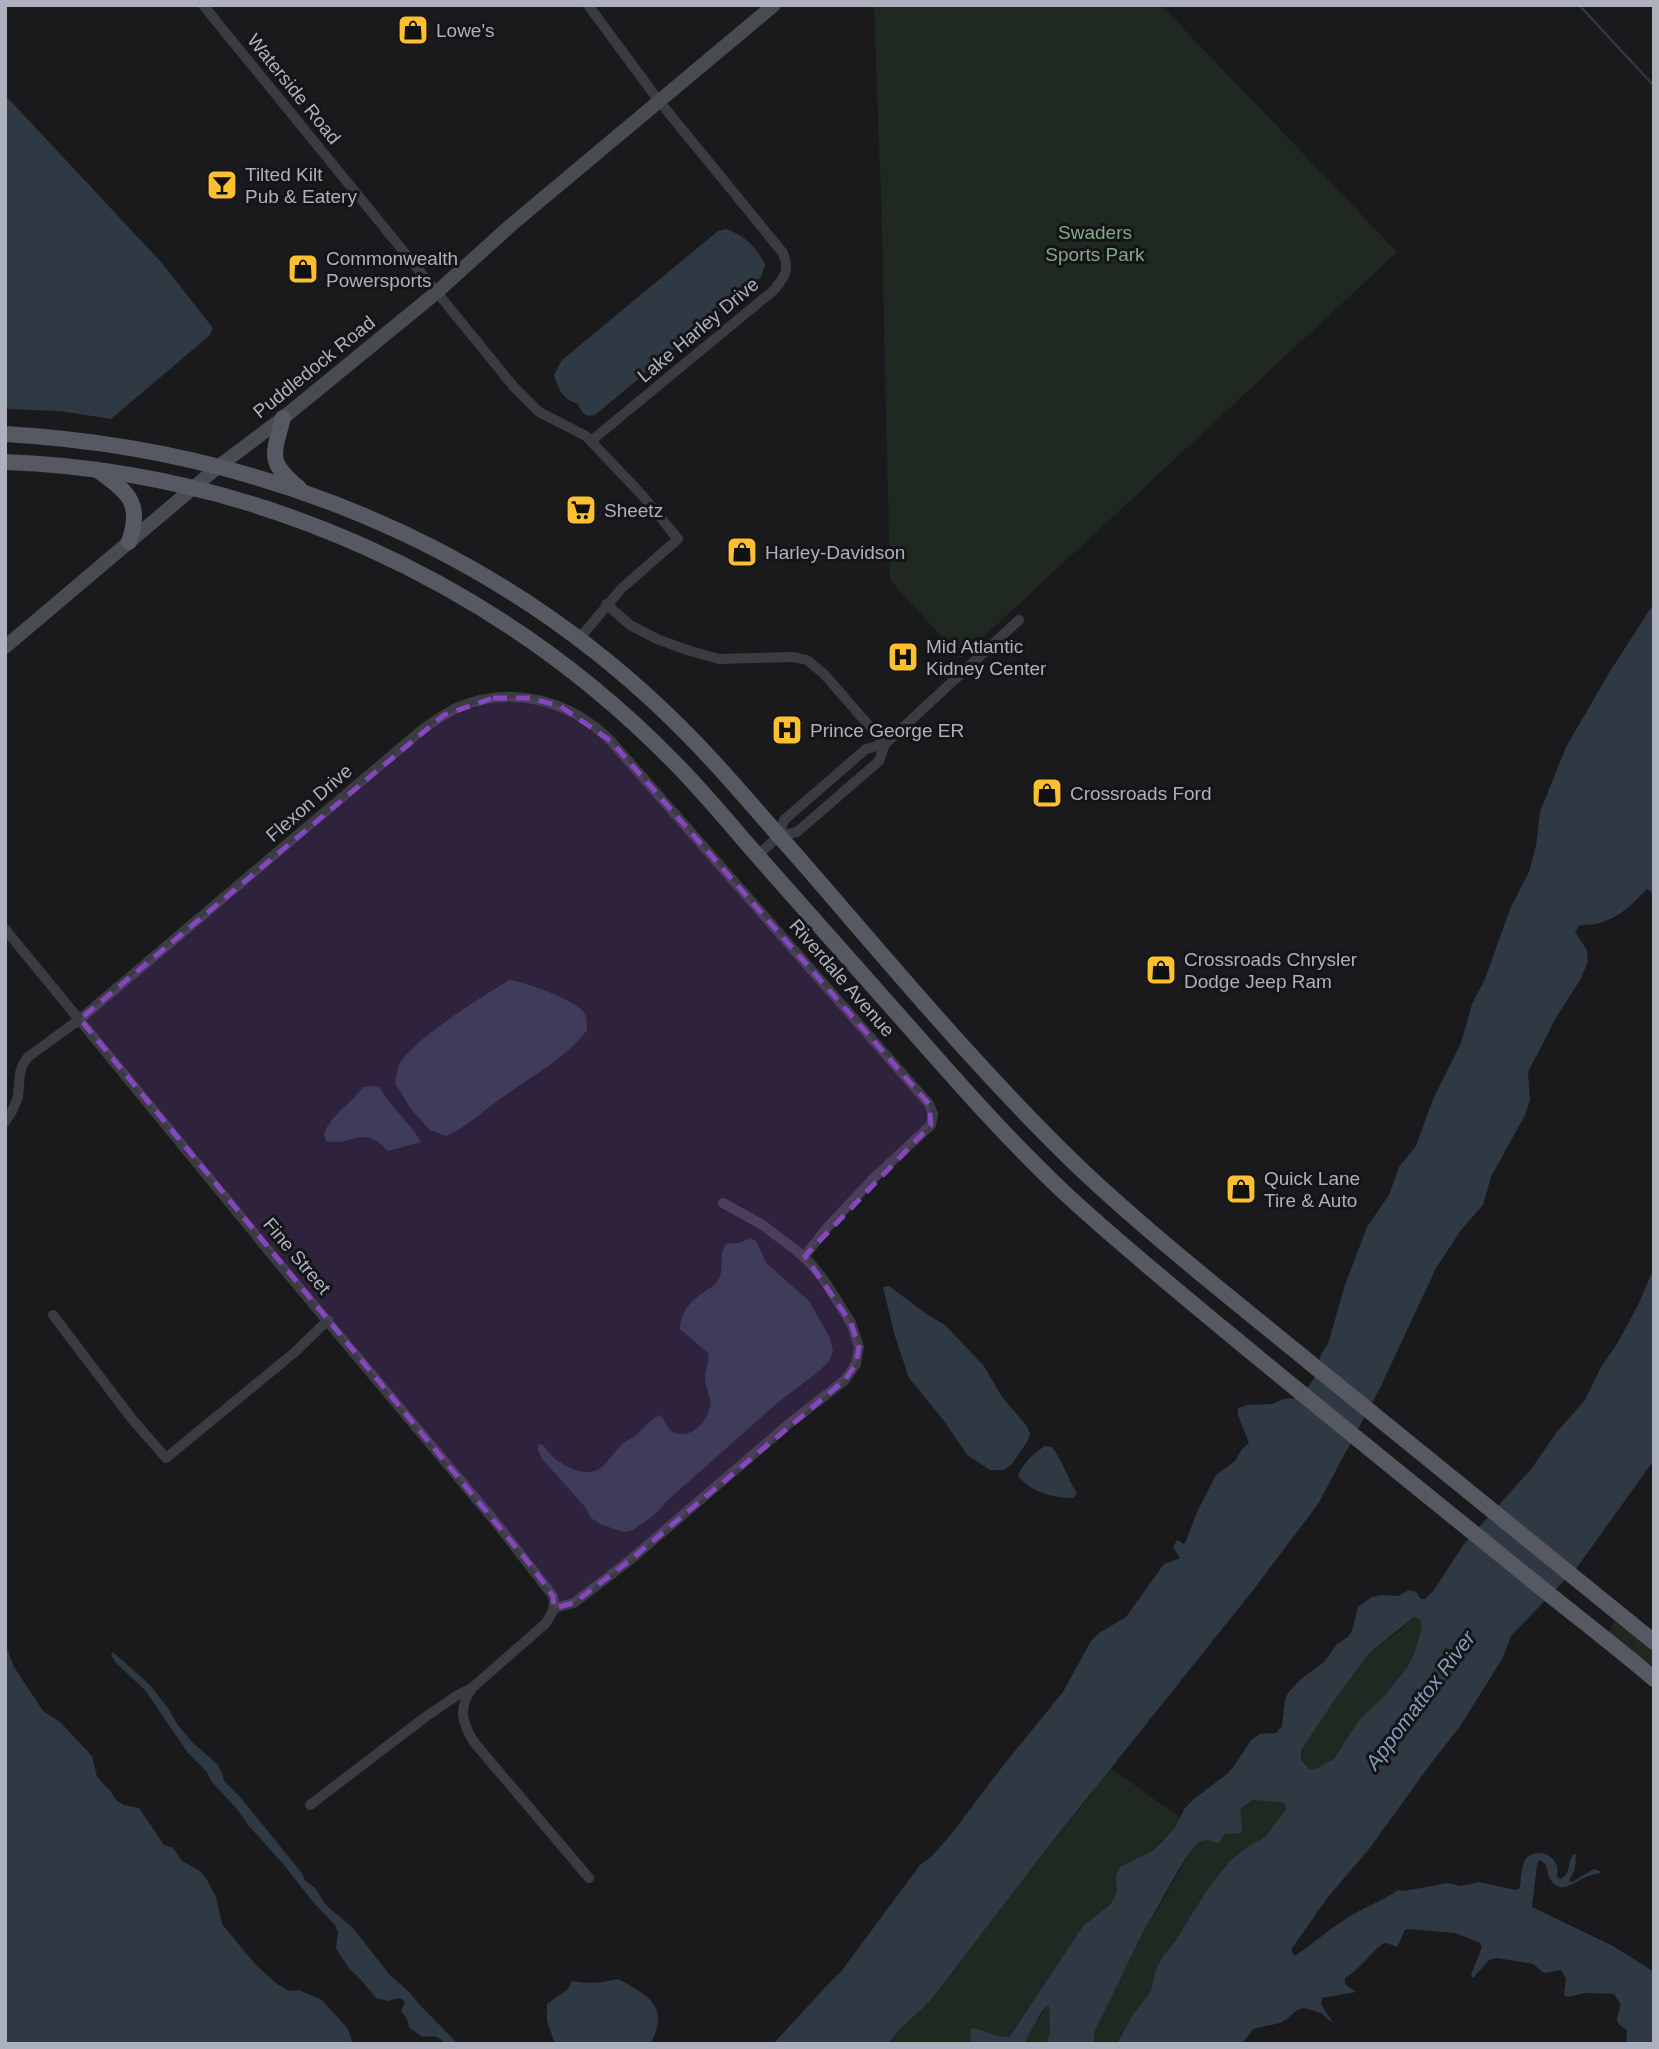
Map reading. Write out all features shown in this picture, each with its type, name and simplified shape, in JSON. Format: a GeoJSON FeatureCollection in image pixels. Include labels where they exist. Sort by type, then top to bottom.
{"type":"FeatureCollection","features":[{"type":"Feature","properties":{"kind":"main road","name":"Puddledock Road"},"geometry":{"type":"LineString","coordinates":[[5,647],[219,466],[283,418],[437,292],[510,226],[774,5]]}},
{"type":"Feature","properties":{"kind":"main road"},"geometry":{"type":"LineString","coordinates":[[283,418],[275,458],[286,477],[304,492]]}},
{"type":"Feature","properties":{"kind":"main road"},"geometry":{"type":"LineString","coordinates":[[5,434],[149,450],[219,466],[304,492],[379,522],[441,552],[522,600],[578,640],[635,685],[697,745],[1045,1134],[1144,1226],[1654,1642]]}},
{"type":"Feature","properties":{"kind":"main road"},"geometry":{"type":"LineString","coordinates":[[5,463],[98,471],[193,488],[276,512],[372,549],[407,566],[500,619],[578,675],[647,735],[718,810],[976,1103],[1038,1167],[1116,1240],[1256,1357],[1654,1679]]}},
{"type":"Feature","properties":{"kind":"main road"},"geometry":{"type":"LineString","coordinates":[[98,471],[116,484],[132,501],[135,520],[129,542]]}},
{"type":"Feature","properties":{"kind":"street","name":"Waterside Road"},"geometry":{"type":"LineString","coordinates":[[203,5],[514,387],[539,412],[586,436],[642,495],[678,539],[606,604]]}},
{"type":"Feature","properties":{"kind":"street"},"geometry":{"type":"LineString","coordinates":[[588,5],[659,101]]}},
{"type":"Feature","properties":{"kind":"street","name":"Lake Harley Drive"},"geometry":{"type":"LineString","coordinates":[[591,441],[774,290],[785,276],[787,264],[783,253],[659,101]]}},
{"type":"Feature","properties":{"kind":"street"},"geometry":{"type":"LineString","coordinates":[[578,640],[606,604],[630,625],[657,639],[719,659],[794,657],[807,660],[824,674],[886,744]]}},
{"type":"Feature","properties":{"kind":"street"},"geometry":{"type":"LineString","coordinates":[[758,855],[779,836],[797,832],[879,761],[886,744],[1018,620]]}},
{"type":"Feature","properties":{"kind":"street","name":"Flexon Drive"},"geometry":{"type":"LineString","coordinates":[[5,1122],[18,1097],[20,1073],[28,1057],[80,1019],[424,728],[444,715],[475,702],[511,697],[552,703],[590,723]]}},
{"type":"Feature","properties":{"kind":"street","name":"Riverdale Avenue"},"geometry":{"type":"LineString","coordinates":[[590,723],[611,741],[658,793],[929,1104],[932,1111],[931,1125],[874,1178],[804,1257]]}},
{"type":"Feature","properties":{"kind":"street"},"geometry":{"type":"LineString","coordinates":[[779,836],[784,820],[790,814],[866,750],[886,744]]}},
{"type":"Feature","properties":{"kind":"street","name":"Fine Street"},"geometry":{"type":"LineString","coordinates":[[8,937],[80,1019],[531,1567],[553,1596],[554,1608]]}},
{"type":"Feature","properties":{"kind":"street"},"geometry":{"type":"LineString","coordinates":[[310,1804],[424,1718],[456,1696],[472,1689],[539,1629],[554,1608],[574,1603],[629,1561],[852,1372],[859,1354],[856,1335],[824,1280],[804,1257],[761,1224],[723,1203]]}},
{"type":"Feature","properties":{"kind":"street"},"geometry":{"type":"LineString","coordinates":[[53,1315],[132,1419],[166,1458],[295,1352],[328,1321]]}},
{"type":"Feature","properties":{"kind":"street"},"geometry":{"type":"LineString","coordinates":[[472,1689],[462,1709],[462,1718],[469,1733],[589,1878]]}},
{"type":"Feature","properties":{"kind":"highlighted area"},"geometry":{"type":"Polygon","coordinates":[[[493,698],[530,698],[560,706],[611,741],[929,1104],[931,1125],[805,1256],[851,1323],[859,1347],[856,1364],[845,1380],[629,1561],[574,1603],[554,1608],[553,1596],[532,1567],[80,1019],[444,715],[493,698]]]}},
{"type":"Feature","properties":{"kind":"green space","name":"Swaders Sports Park"},"geometry":{"type":"Polygon","coordinates":[[[876,5],[1161,5],[1397,252],[961,658],[890,580],[876,5]]]}},
{"type":"Feature","properties":{"kind":"green space"},"geometry":{"type":"Polygon","coordinates":[[[1414,1617],[1419,1619],[1422,1626],[1414,1654],[1406,1669],[1385,1695],[1359,1720],[1334,1759],[1315,1769],[1309,1769],[1301,1760],[1301,1750],[1336,1698],[1370,1652],[1414,1617]]]}},
{"type":"Feature","properties":{"kind":"green space"},"geometry":{"type":"Polygon","coordinates":[[[1615,1619],[1654,1650],[1654,1674],[1607,1635],[1615,1619]]]}},
{"type":"Feature","properties":{"kind":"green space"},"geometry":{"type":"Polygon","coordinates":[[[1110,1768],[1180,1817],[1174,1829],[1154,1850],[1125,1864],[1116,1876],[1117,1891],[1111,1904],[1083,1926],[1008,2037],[997,2037],[980,2028],[970,2032],[971,2044],[888,2044],[934,1996],[1110,1768]]]}},
{"type":"Feature","properties":{"kind":"green space"},"geometry":{"type":"Polygon","coordinates":[[[1253,1800],[1280,1802],[1286,1805],[1286,1809],[1265,1837],[1249,1846],[1163,1956],[1155,1971],[1151,1991],[1132,2016],[1117,2044],[1094,2044],[1094,2033],[1145,1928],[1191,1851],[1200,1842],[1242,1829],[1239,1817],[1241,1808],[1253,1800]]]}},
{"type":"Feature","properties":{"kind":"green space"},"geometry":{"type":"Polygon","coordinates":[[[1046,2006],[1049,2006],[1050,2032],[1046,2044],[1024,2044],[1046,2006]]]}},
{"type":"Feature","properties":{"kind":"water"},"geometry":{"type":"Polygon","coordinates":[[[5,95],[161,262],[213,328],[209,336],[111,419],[60,411],[5,409],[5,95]]]}},
{"type":"Feature","properties":{"kind":"water"},"geometry":{"type":"Polygon","coordinates":[[[726,229],[744,238],[758,253],[765,265],[761,277],[595,415],[584,414],[578,404],[562,394],[557,385],[554,375],[562,360],[718,231],[726,229]]]}},
{"type":"Feature","properties":{"kind":"water"},"geometry":{"type":"Polygon","coordinates":[[[1654,603],[1654,894],[1647,889],[1618,915],[1596,924],[1579,926],[1575,932],[1587,950],[1588,962],[1528,1072],[1530,1100],[1525,1115],[1491,1177],[1483,1205],[1461,1230],[1436,1268],[1381,1386],[1318,1504],[934,1996],[888,2044],[773,2044],[840,1973],[920,1865],[949,1837],[1063,1692],[1091,1641],[1126,1617],[1164,1564],[1180,1558],[1173,1547],[1177,1540],[1184,1544],[1186,1541],[1216,1475],[1235,1461],[1249,1443],[1238,1408],[1301,1398],[1316,1375],[1321,1354],[1328,1344],[1345,1285],[1367,1227],[1389,1195],[1399,1167],[1416,1146],[1433,1099],[1461,1043],[1472,1004],[1485,979],[1510,909],[1529,872],[1536,846],[1540,812],[1566,747],[1654,603]]]}},
{"type":"Feature","properties":{"kind":"water"},"geometry":{"type":"Polygon","coordinates":[[[509,980],[538,988],[572,1003],[585,1014],[587,1030],[556,1060],[459,1129],[446,1136],[430,1130],[411,1109],[395,1083],[398,1067],[405,1056],[431,1032],[509,980]]]}},
{"type":"Feature","properties":{"kind":"water"},"geometry":{"type":"Polygon","coordinates":[[[363,1087],[380,1088],[421,1142],[388,1151],[371,1138],[326,1141],[324,1135],[335,1116],[363,1087]]]}},
{"type":"Feature","properties":{"kind":"water"},"geometry":{"type":"Polygon","coordinates":[[[750,1238],[756,1241],[766,1263],[809,1301],[829,1336],[833,1351],[830,1360],[776,1404],[654,1515],[633,1530],[624,1532],[602,1525],[591,1518],[586,1508],[543,1460],[538,1444],[543,1445],[564,1465],[590,1472],[602,1467],[621,1445],[660,1415],[673,1432],[686,1434],[697,1428],[705,1419],[710,1404],[705,1380],[708,1353],[680,1329],[681,1322],[688,1306],[720,1277],[722,1254],[726,1244],[739,1243],[750,1238]]]}},
{"type":"Feature","properties":{"kind":"water","name":"Appomattox River"},"geometry":{"type":"Polygon","coordinates":[[[1654,1268],[1654,1460],[1578,1566],[1511,1636],[1502,1659],[1461,1725],[1369,1849],[1328,1897],[1292,1948],[1292,1952],[1295,1956],[1346,1919],[1398,1890],[1448,1883],[1461,1886],[1479,1882],[1516,1890],[1520,1888],[1523,1866],[1529,1856],[1542,1853],[1551,1857],[1555,1861],[1557,1877],[1560,1879],[1568,1871],[1574,1854],[1575,1869],[1569,1881],[1572,1882],[1594,1869],[1600,1873],[1562,1887],[1554,1884],[1546,1866],[1540,1860],[1537,1864],[1532,1907],[1613,1946],[1654,1972],[1654,2044],[1626,2044],[1627,2030],[1617,2021],[1620,2003],[1614,1994],[1586,1993],[1567,1997],[1564,1995],[1566,1979],[1561,1970],[1544,1973],[1533,1964],[1497,1958],[1489,1960],[1473,1978],[1471,1975],[1482,1947],[1480,1943],[1455,1933],[1408,1929],[1397,1947],[1382,1944],[1345,1978],[1345,1984],[1356,1992],[1322,1998],[1321,2004],[1333,2023],[1321,2013],[1304,2008],[1280,2023],[1253,2029],[1242,2044],[1117,2044],[1132,2016],[1151,1991],[1155,1971],[1163,1956],[1207,1890],[1230,1861],[1265,1837],[1286,1809],[1286,1805],[1280,1802],[1253,1800],[1241,1808],[1241,1833],[1225,1834],[1219,1843],[1202,1841],[1181,1866],[1145,1928],[1094,2033],[1094,2044],[1046,2044],[1050,2032],[1049,2006],[1042,2011],[1024,2044],[971,2044],[972,2028],[1009,2037],[1083,1926],[1111,1904],[1117,1891],[1116,1876],[1120,1867],[1154,1850],[1174,1829],[1185,1808],[1227,1774],[1251,1740],[1260,1734],[1276,1733],[1282,1726],[1288,1693],[1301,1679],[1324,1662],[1337,1644],[1348,1637],[1358,1607],[1372,1597],[1398,1596],[1409,1590],[1425,1599],[1434,1590],[1464,1544],[1532,1468],[1556,1433],[1585,1400],[1601,1367],[1638,1305],[1654,1268]],[[1414,1617],[1370,1652],[1336,1698],[1301,1750],[1301,1760],[1309,1769],[1315,1769],[1334,1759],[1359,1720],[1385,1695],[1406,1669],[1414,1654],[1422,1626],[1419,1619],[1414,1617]]]}},
{"type":"Feature","properties":{"kind":"water"},"geometry":{"type":"Polygon","coordinates":[[[889,1286],[945,1325],[984,1366],[1002,1397],[1027,1426],[1030,1434],[1027,1442],[1012,1464],[1004,1470],[990,1470],[967,1455],[945,1422],[909,1378],[883,1287],[889,1286]]]}},
{"type":"Feature","properties":{"kind":"water"},"geometry":{"type":"Polygon","coordinates":[[[1045,1446],[1052,1447],[1059,1458],[1077,1493],[1073,1498],[1042,1493],[1018,1476],[1029,1459],[1045,1446]]]}},
{"type":"Feature","properties":{"kind":"water"},"geometry":{"type":"Polygon","coordinates":[[[5,1643],[14,1667],[43,1711],[60,1722],[92,1756],[97,1777],[116,1800],[139,1808],[164,1845],[173,1848],[182,1861],[200,1871],[216,1897],[222,1924],[256,1965],[289,1991],[299,1990],[322,2000],[348,2029],[353,2044],[5,2044],[5,1643]]]}},
{"type":"Feature","properties":{"kind":"water"},"geometry":{"type":"Polygon","coordinates":[[[113,1652],[150,1685],[193,1743],[217,1764],[224,1781],[241,1798],[305,1880],[316,1889],[326,1905],[353,1928],[389,1974],[458,2044],[446,2044],[435,2037],[422,2037],[409,2027],[401,2011],[405,2002],[402,1999],[388,2001],[376,1998],[349,1968],[336,1949],[338,1932],[335,1925],[188,1753],[145,1690],[117,1664],[111,1655],[113,1652]]]}},
{"type":"Feature","properties":{"kind":"water"},"geometry":{"type":"Polygon","coordinates":[[[618,1979],[647,1997],[657,2011],[656,2031],[650,2044],[555,2044],[547,2021],[547,2004],[568,1989],[572,1981],[595,1983],[618,1979]]]}},
{"type":"Feature","properties":{"kind":"waterway"},"geometry":{"type":"LineString","coordinates":[[1579,5],[1654,86]]}},
{"type":"Feature","properties":{"kind":"place","name":"Lowe's"},"geometry":{"type":"Point","coordinates":[413,30]}},
{"type":"Feature","properties":{"kind":"place","name":"Tilted Kilt Pub & Eatery"},"geometry":{"type":"Point","coordinates":[222,185]}},
{"type":"Feature","properties":{"kind":"place","name":"Commonwealth Powersports"},"geometry":{"type":"Point","coordinates":[303,269]}},
{"type":"Feature","properties":{"kind":"place","name":"Sheetz"},"geometry":{"type":"Point","coordinates":[581,510]}},
{"type":"Feature","properties":{"kind":"place","name":"Harley-Davidson"},"geometry":{"type":"Point","coordinates":[742,552]}},
{"type":"Feature","properties":{"kind":"place","name":"Mid Atlantic Kidney Center"},"geometry":{"type":"Point","coordinates":[903,657]}},
{"type":"Feature","properties":{"kind":"place","name":"Prince George ER"},"geometry":{"type":"Point","coordinates":[787,730]}},
{"type":"Feature","properties":{"kind":"place","name":"Crossroads Ford"},"geometry":{"type":"Point","coordinates":[1047,793]}},
{"type":"Feature","properties":{"kind":"place","name":"Crossroads Chrysler Dodge Jeep Ram"},"geometry":{"type":"Point","coordinates":[1161,970]}},
{"type":"Feature","properties":{"kind":"place","name":"Quick Lane Tire & Auto"},"geometry":{"type":"Point","coordinates":[1241,1189]}}]}
